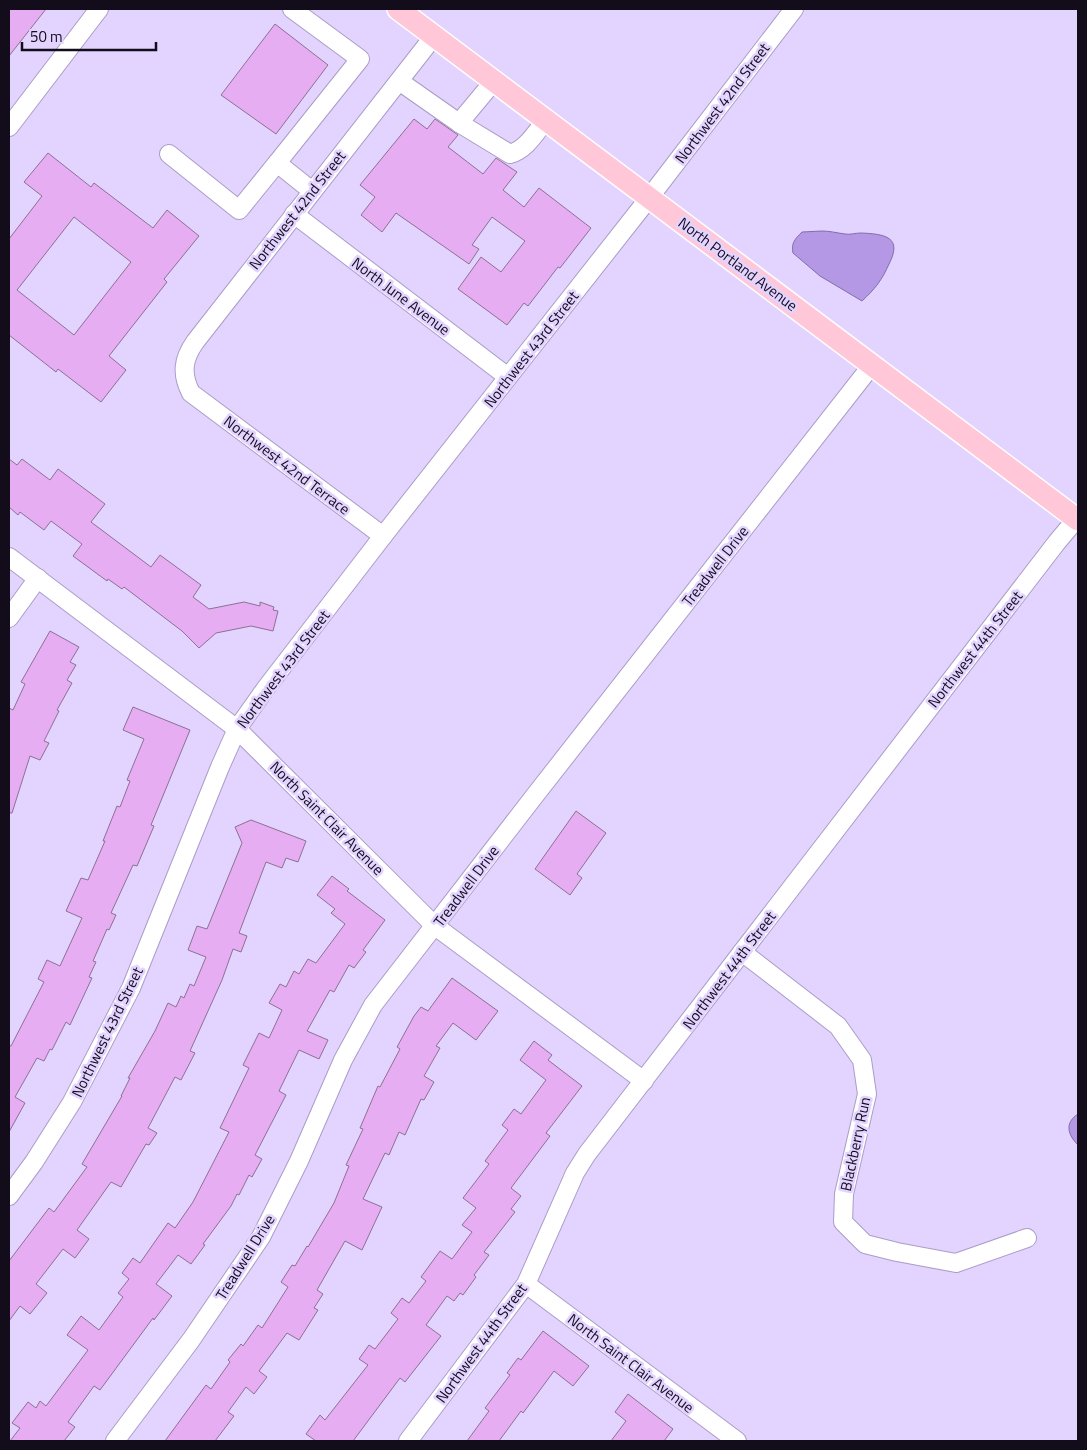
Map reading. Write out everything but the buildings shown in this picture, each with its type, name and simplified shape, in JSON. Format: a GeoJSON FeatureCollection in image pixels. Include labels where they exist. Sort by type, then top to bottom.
{"type":"FeatureCollection","features":[{"type":"Feature","properties":{"kind":"main road","name":"North Portland Avenue"},"geometry":{"type":"LineString","coordinates":[[398,9],[1078,519]]}},
{"type":"Feature","properties":{"kind":"street"},"geometry":{"type":"LineString","coordinates":[[9,127],[99,9]]}},
{"type":"Feature","properties":{"kind":"street"},"geometry":{"type":"LineString","coordinates":[[169,154],[239,210],[360,58],[292,9]]}},
{"type":"Feature","properties":{"kind":"street","name":"Northwest 42nd Street"},"geometry":{"type":"LineString","coordinates":[[649,198],[782,16],[794,9]]}},
{"type":"Feature","properties":{"kind":"street","name":"Northwest 42nd Street"},"geometry":{"type":"LineString","coordinates":[[191,393],[185,381],[187,353],[434,36]]}},
{"type":"Feature","properties":{"kind":"street"},"geometry":{"type":"LineString","coordinates":[[399,81],[459,123],[510,154],[524,146],[546,120]]}},
{"type":"Feature","properties":{"kind":"street"},"geometry":{"type":"LineString","coordinates":[[459,123],[494,81]]}},
{"type":"Feature","properties":{"kind":"street"},"geometry":{"type":"LineString","coordinates":[[277,163],[312,191]]}},
{"type":"Feature","properties":{"kind":"street","name":"Northwest 43rd Street"},"geometry":{"type":"LineString","coordinates":[[9,1196],[34,1162],[72,1102],[131,988],[237,730],[266,688],[649,198]]}},
{"type":"Feature","properties":{"kind":"street","name":"North June Avenue"},"geometry":{"type":"LineString","coordinates":[[294,214],[508,377]]}},
{"type":"Feature","properties":{"kind":"street","name":"Treadwell Drive"},"geometry":{"type":"LineString","coordinates":[[115,1441],[191,1340],[261,1237],[299,1161],[343,1060],[373,1005],[872,365]]}},
{"type":"Feature","properties":{"kind":"street","name":"Northwest 42nd Terrace"},"geometry":{"type":"LineString","coordinates":[[191,393],[384,536]]}},
{"type":"Feature","properties":{"kind":"street","name":"Northwest 44th Street"},"geometry":{"type":"LineString","coordinates":[[408,1441],[526,1284],[575,1173],[587,1154],[1057,542],[1078,519]]}},
{"type":"Feature","properties":{"kind":"street","name":"North Saint Clair Avenue"},"geometry":{"type":"LineString","coordinates":[[9,557],[237,730],[435,926],[644,1081]]}},
{"type":"Feature","properties":{"kind":"street"},"geometry":{"type":"LineString","coordinates":[[9,618],[38,578]]}},
{"type":"Feature","properties":{"kind":"street","name":"Blackberry Run"},"geometry":{"type":"LineString","coordinates":[[742,952],[838,1026],[862,1060],[867,1094],[844,1194],[843,1222],[865,1244],[956,1263],[1027,1238]]}},
{"type":"Feature","properties":{"kind":"street","name":"North Saint Clair Avenue"},"geometry":{"type":"LineString","coordinates":[[526,1284],[725,1438]]}},
{"type":"Feature","properties":{"kind":"shaded area"},"geometry":{"type":"Polygon","coordinates":[[[822,231],[847,234],[877,234],[884,236],[893,243],[893,255],[886,270],[878,284],[862,301],[820,276],[793,253],[794,241],[802,232],[822,231]]]}},
{"type":"Feature","properties":{"kind":"shaded area"},"geometry":{"type":"Polygon","coordinates":[[[1078,1114],[1078,1145],[1070,1133],[1069,1125],[1078,1114]]]}}]}
